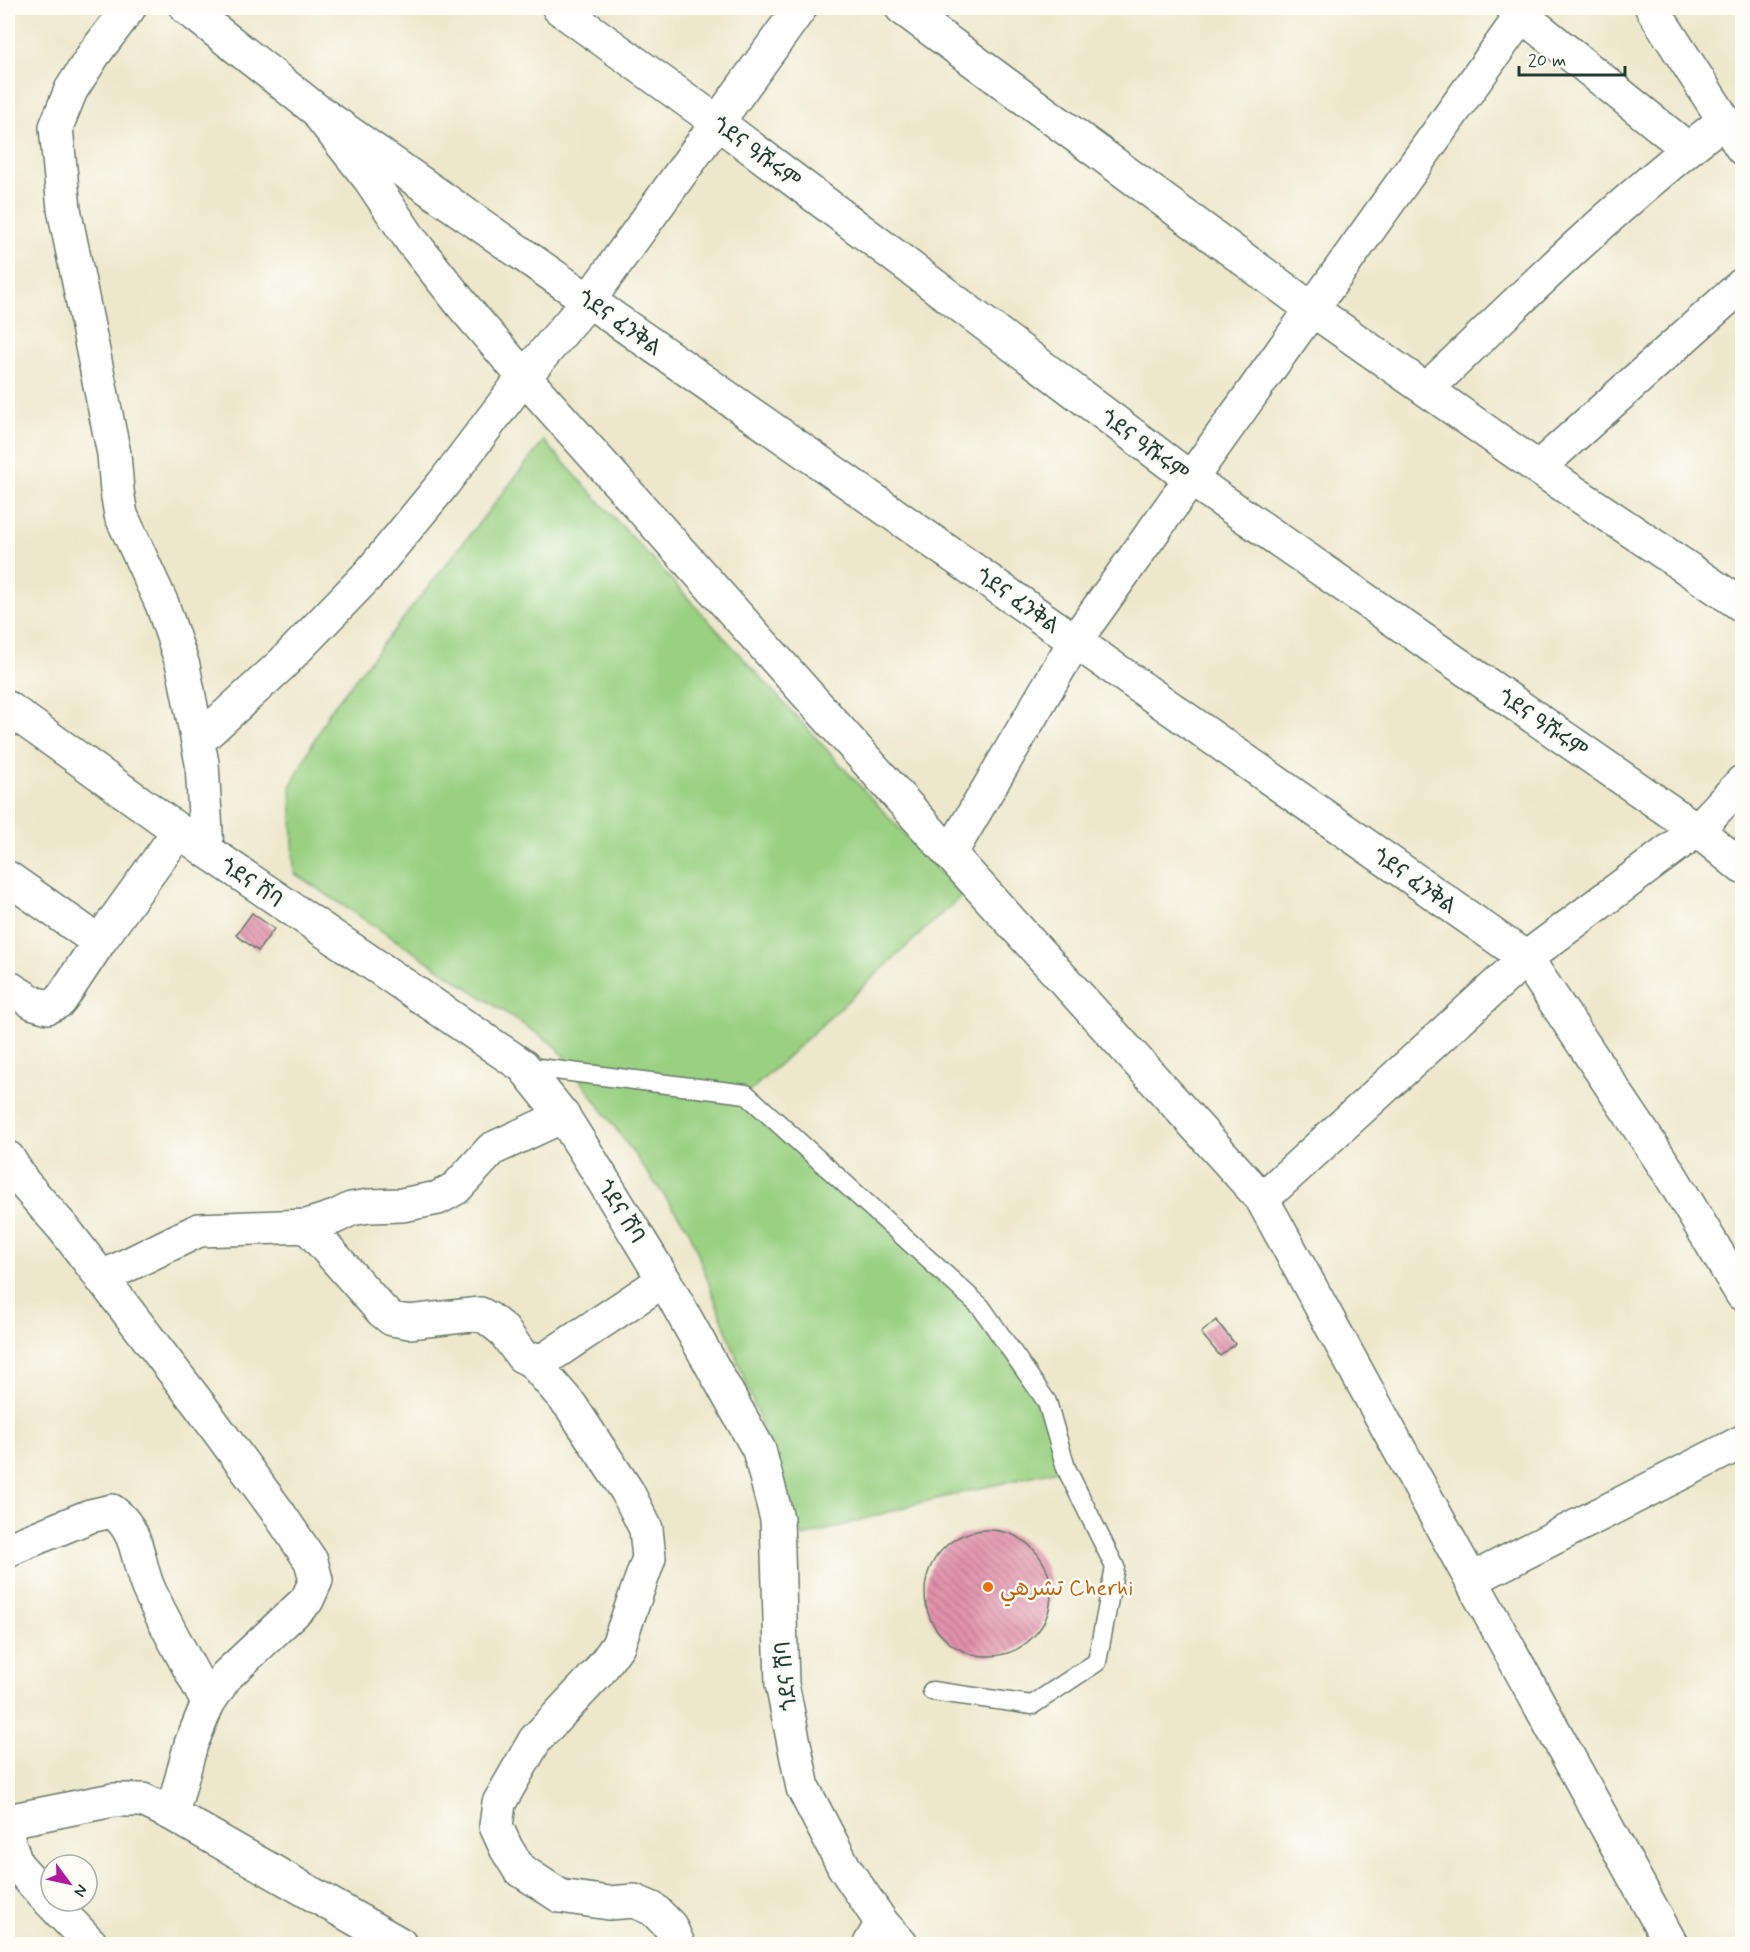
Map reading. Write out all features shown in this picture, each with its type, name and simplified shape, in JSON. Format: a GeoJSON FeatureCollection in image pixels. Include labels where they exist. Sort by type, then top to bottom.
{"type":"FeatureCollection","features":[{"type":"Feature","properties":{"kind":"street"},"geometry":{"type":"LineString","coordinates":[[129,8],[94,54],[71,90],[56,127],[64,208],[114,454],[117,491],[122,515],[140,553],[183,666],[202,763],[207,851]]}},
{"type":"Feature","properties":{"kind":"street","name":"ጎደና ፈንቅል"},"geometry":{"type":"LineString","coordinates":[[187,8],[315,109],[1076,640],[1526,958],[1668,1171],[1743,1294]]}},
{"type":"Feature","properties":{"kind":"street","name":"ጎደና ዓሹሩም"},"geometry":{"type":"LineString","coordinates":[[559,8],[717,122],[1191,479],[1697,830],[1743,867]]}},
{"type":"Feature","properties":{"kind":"street"},"geometry":{"type":"LineString","coordinates":[[198,741],[281,665],[369,574],[524,377],[589,300],[800,8]]}},
{"type":"Feature","properties":{"kind":"street"},"geometry":{"type":"LineString","coordinates":[[902,8],[1313,310],[1538,468],[1743,605]]}},
{"type":"Feature","properties":{"kind":"street"},"geometry":{"type":"LineString","coordinates":[[1652,8],[1743,148]]}},
{"type":"Feature","properties":{"kind":"street"},"geometry":{"type":"LineString","coordinates":[[950,854],[1076,640],[1313,310],[1521,10],[1688,149]]}},
{"type":"Feature","properties":{"kind":"street"},"geometry":{"type":"LineString","coordinates":[[315,109],[369,178],[411,240],[524,377],[1262,1199],[1671,1944]]}},
{"type":"Feature","properties":{"kind":"street"},"geometry":{"type":"LineString","coordinates":[[1427,388],[1568,253],[1725,120]]}},
{"type":"Feature","properties":{"kind":"street"},"geometry":{"type":"LineString","coordinates":[[1538,468],[1743,285]]}},
{"type":"Feature","properties":{"kind":"street","name":"ጎደና ሸባ"},"geometry":{"type":"LineString","coordinates":[[8,708],[207,851],[523,1066],[563,1116],[664,1280],[759,1450],[777,1519],[782,1684],[803,1788],[884,1937]]}},
{"type":"Feature","properties":{"kind":"street"},"geometry":{"type":"LineString","coordinates":[[1262,1199],[1526,958],[1697,830],[1743,782]]}},
{"type":"Feature","properties":{"kind":"street"},"geometry":{"type":"LineString","coordinates":[[8,987],[34,1003],[48,1007],[60,1000],[179,831]]}},
{"type":"Feature","properties":{"kind":"street"},"geometry":{"type":"LineString","coordinates":[[8,878],[99,942]]}},
{"type":"Feature","properties":{"kind":"street"},"geometry":{"type":"LineString","coordinates":[[101,1278],[198,1230],[307,1226],[336,1217],[351,1209],[402,1205],[438,1198],[456,1188],[492,1149],[563,1116]]}},
{"type":"Feature","properties":{"kind":"street"},"geometry":{"type":"LineString","coordinates":[[13,1176],[65,1230],[201,1407],[311,1561],[316,1580],[307,1600],[226,1676],[208,1703],[191,1744],[172,1814]]}},
{"type":"Feature","properties":{"kind":"street"},"geometry":{"type":"LineString","coordinates":[[307,1226],[382,1311],[392,1319],[409,1322],[480,1314],[503,1330],[522,1356],[532,1362],[572,1406],[627,1491],[646,1529],[649,1558],[618,1645],[598,1673],[535,1740],[499,1803],[496,1826],[519,1869],[560,1896],[609,1904],[634,1901],[653,1909],[670,1926],[678,1944]]}},
{"type":"Feature","properties":{"kind":"street"},"geometry":{"type":"LineString","coordinates":[[532,1362],[547,1358],[664,1280]]}},
{"type":"Feature","properties":{"kind":"street"},"geometry":{"type":"LineString","coordinates":[[1471,1580],[1743,1442]]}},
{"type":"Feature","properties":{"kind":"street"},"geometry":{"type":"LineString","coordinates":[[8,1551],[90,1516],[112,1511],[121,1517],[132,1533],[149,1589],[208,1703]]}},
{"type":"Feature","properties":{"kind":"street"},"geometry":{"type":"LineString","coordinates":[[8,1821],[113,1800],[143,1800],[172,1814],[400,1944]]}},
{"type":"Feature","properties":{"kind":"street"},"geometry":{"type":"LineString","coordinates":[[8,1839],[16,1864],[91,1944]]}},
{"type":"Feature","properties":{"kind":"lane"},"geometry":{"type":"LineString","coordinates":[[523,1066],[746,1094],[981,1307],[1047,1402],[1066,1468],[1115,1567],[1097,1662],[1032,1706],[932,1691]]}},
{"type":"Feature","properties":{"kind":"green space"},"geometry":{"type":"Polygon","coordinates":[[[544,441],[961,896],[747,1094],[981,1307],[1047,1402],[1066,1468],[919,1503],[803,1537],[689,1230],[556,1046],[294,873],[291,785],[329,712],[544,441]]]}},
{"type":"Feature","properties":{"kind":"building"},"geometry":{"type":"Polygon","coordinates":[[[252,913],[274,929],[258,951],[236,935],[252,913]]]}},
{"type":"Feature","properties":{"kind":"building"},"geometry":{"type":"Polygon","coordinates":[[[1216,1320],[1235,1344],[1220,1356],[1201,1333],[1216,1320]]]}},
{"type":"Feature","properties":{"kind":"building","name":"تشرهي Cherhi"},"geometry":{"type":"Polygon","coordinates":[[[988,1530],[1012,1535],[1033,1548],[1046,1569],[1051,1593],[1046,1617],[1033,1638],[1012,1651],[988,1656],[964,1651],[943,1638],[930,1617],[925,1593],[930,1569],[943,1548],[964,1535],[988,1530]]]}},
{"type":"Feature","properties":{"kind":"place","name":"تشرهي Cherhi"},"geometry":{"type":"Point","coordinates":[988,1587]}}]}
